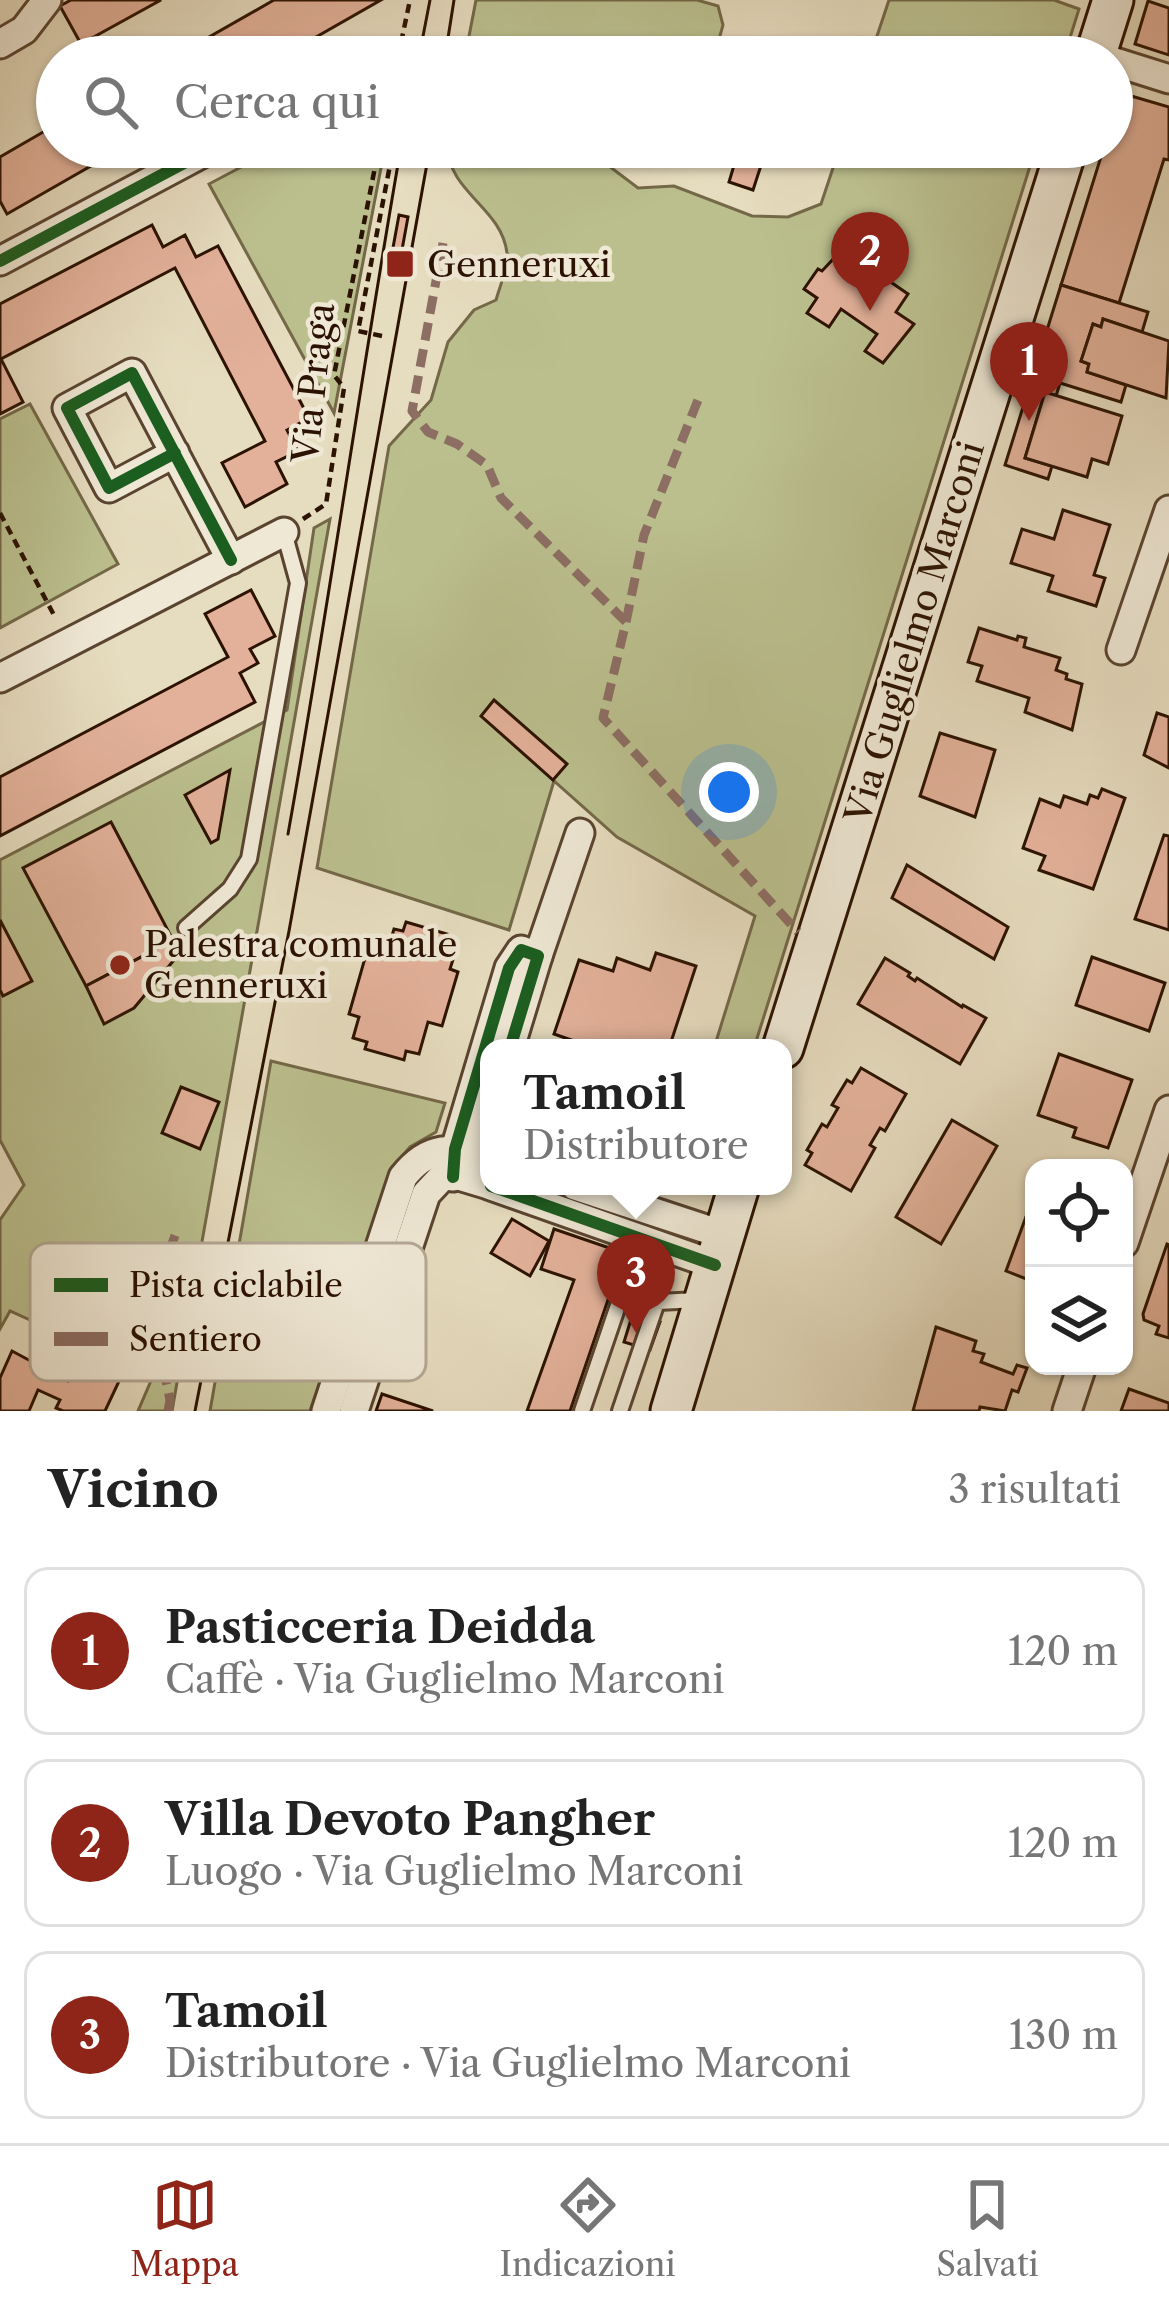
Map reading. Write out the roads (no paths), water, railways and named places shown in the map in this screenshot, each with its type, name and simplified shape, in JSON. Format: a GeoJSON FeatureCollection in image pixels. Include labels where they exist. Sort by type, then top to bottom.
{"type":"FeatureCollection","features":[{"type":"Feature","properties":{"kind":"main road"},"geometry":{"type":"LineString","coordinates":[[1102,36],[1113,0]]}},
{"type":"Feature","properties":{"kind":"main road","name":"Via Guglielmo Marconi"},"geometry":{"type":"LineString","coordinates":[[786,1039],[1059,168]]}},
{"type":"Feature","properties":{"kind":"main road"},"geometry":{"type":"LineString","coordinates":[[671,1411],[737,1195]]}},
{"type":"Feature","properties":{"kind":"street"},"geometry":{"type":"LineString","coordinates":[[0,44],[24,30],[47,0]]}},
{"type":"Feature","properties":{"kind":"street"},"geometry":{"type":"LineString","coordinates":[[1133,68],[1169,79]]}},
{"type":"Feature","properties":{"kind":"street"},"geometry":{"type":"LineString","coordinates":[[0,261],[175,168]]}},
{"type":"Feature","properties":{"kind":"street"},"geometry":{"type":"LineString","coordinates":[[175,453],[231,560]]}},
{"type":"Feature","properties":{"kind":"street"},"geometry":{"type":"LineString","coordinates":[[1121,650],[1169,510]]}},
{"type":"Feature","properties":{"kind":"street"},"geometry":{"type":"LineString","coordinates":[[0,678],[284,532]]}},
{"type":"Feature","properties":{"kind":"street"},"geometry":{"type":"LineString","coordinates":[[513,1039],[580,833]]}},
{"type":"Feature","properties":{"kind":"street"},"geometry":{"type":"LineString","coordinates":[[491,1039],[509,968],[521,950],[538,956]]}},
{"type":"Feature","properties":{"kind":"street"},"geometry":{"type":"LineString","coordinates":[[460,1161],[480,1082]]}},
{"type":"Feature","properties":{"kind":"street"},"geometry":{"type":"LineString","coordinates":[[1133,1217],[1169,1111]]}},
{"type":"Feature","properties":{"kind":"street"},"geometry":{"type":"LineString","coordinates":[[460,1161],[480,1131]]}},
{"type":"Feature","properties":{"kind":"street"},"geometry":{"type":"LineString","coordinates":[[386,1243],[403,1177],[417,1160],[460,1161]]}},
{"type":"Feature","properties":{"kind":"street"},"geometry":{"type":"LineString","coordinates":[[516,1195],[714,1266]]}},
{"type":"Feature","properties":{"kind":"street"},"geometry":{"type":"LineString","coordinates":[[635,1236],[640,1196]]}},
{"type":"Feature","properties":{"kind":"street"},"geometry":{"type":"LineString","coordinates":[[640,1196],[714,1266]]}},
{"type":"Feature","properties":{"kind":"street"},"geometry":{"type":"LineString","coordinates":[[1067,1411],[1079,1375]]}},
{"type":"Feature","properties":{"kind":"street"},"geometry":{"type":"LineString","coordinates":[[326,1411],[347,1381]]}},
{"type":"Feature","properties":{"kind":"street"},"geometry":{"type":"LineString","coordinates":[[353,1381],[354,1411]]}},
{"type":"Feature","properties":{"kind":"lane"},"geometry":{"type":"LineString","coordinates":[[187,928],[230,889],[249,859],[298,583],[284,532]]}},
{"type":"Feature","properties":{"kind":"lane"},"geometry":{"type":"LineString","coordinates":[[582,1411],[635,1236]]}},
{"type":"Feature","properties":{"kind":"lane"},"geometry":{"type":"LineString","coordinates":[[620,1411],[657,1302],[714,1266]]}},
{"type":"Feature","properties":{"kind":"tram line"},"geometry":{"type":"LineString","coordinates":[[423,36],[430,0]]}},
{"type":"Feature","properties":{"kind":"tram line"},"geometry":{"type":"LineString","coordinates":[[448,36],[454,0]]}},
{"type":"Feature","properties":{"kind":"tram line"},"geometry":{"type":"LineString","coordinates":[[288,834],[397,168]]}},
{"type":"Feature","properties":{"kind":"tram line"},"geometry":{"type":"LineString","coordinates":[[228,1243],[426,168]]}},
{"type":"Feature","properties":{"kind":"tram line"},"geometry":{"type":"LineString","coordinates":[[195,1411],[201,1381]]}},
{"type":"Feature","properties":{"kind":"place","name":"Genneruxi"},"geometry":{"type":"Point","coordinates":[400,264]}},
{"type":"Feature","properties":{"kind":"place","name":"Villa Devoto Pangher"},"geometry":{"type":"Point","coordinates":[870,311]}},
{"type":"Feature","properties":{"kind":"place","name":"Pasticceria Deidda"},"geometry":{"type":"Point","coordinates":[1029,421]}},
{"type":"Feature","properties":{"kind":"place","name":"Palestra comunale Genneruxi"},"geometry":{"type":"Point","coordinates":[120,965]}},
{"type":"Feature","properties":{"kind":"place","name":"Tamoil"},"geometry":{"type":"Point","coordinates":[636,1333]}}]}
